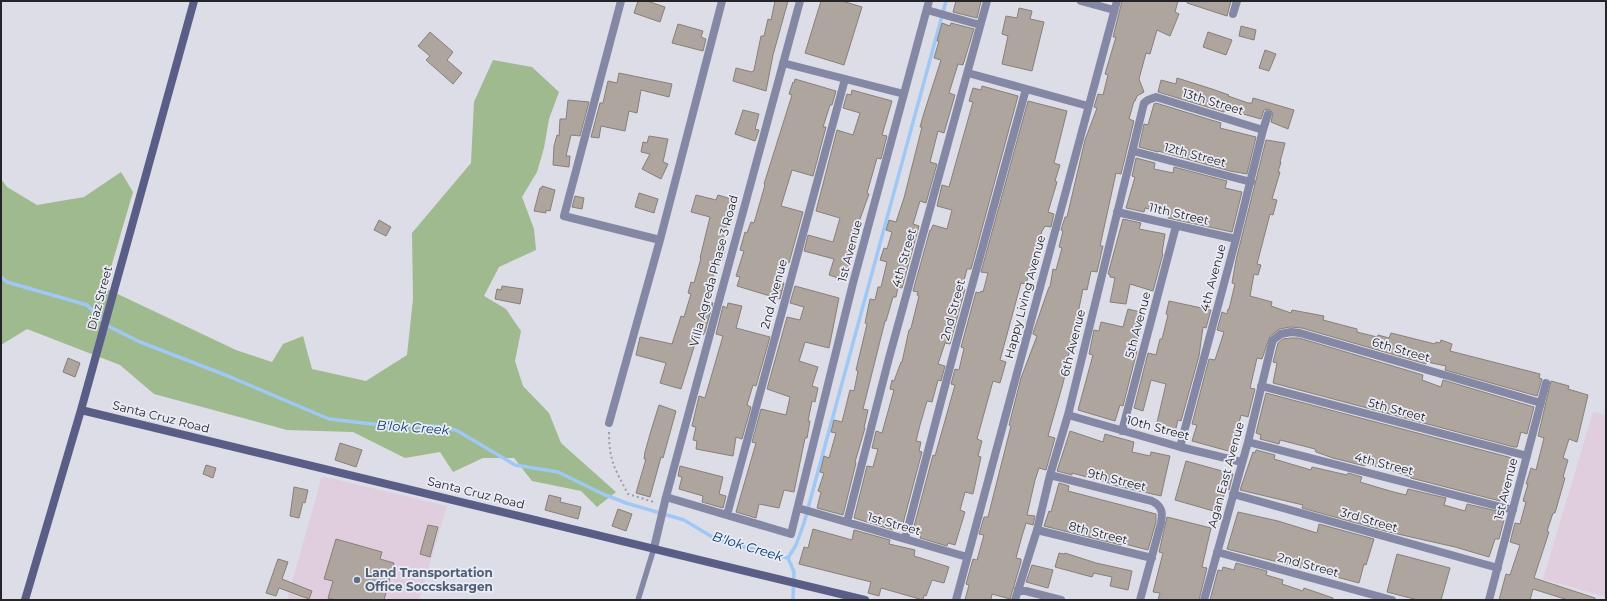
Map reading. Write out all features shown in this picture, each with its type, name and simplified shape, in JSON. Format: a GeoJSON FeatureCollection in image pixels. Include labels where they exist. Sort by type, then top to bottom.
{"type":"FeatureCollection","features":[{"type":"Feature","properties":{"kind":"street","name":"Diaz Street"},"geometry":{"type":"LineString","coordinates":[[25,600],[81,410],[194,1]]}},
{"type":"Feature","properties":{"kind":"street"},"geometry":{"type":"LineString","coordinates":[[621,1],[564,216],[660,240]]}},
{"type":"Feature","properties":{"kind":"street"},"geometry":{"type":"LineString","coordinates":[[609,423],[660,240],[722,1]]}},
{"type":"Feature","properties":{"kind":"street","name":"Villa Agreda Phase 3 Road"},"geometry":{"type":"LineString","coordinates":[[654,548],[664,503],[800,1]]}},
{"type":"Feature","properties":{"kind":"street","name":"1st Avenue"},"geometry":{"type":"LineString","coordinates":[[727,515],[791,534],[801,509],[853,283],[930,1]]}},
{"type":"Feature","properties":{"kind":"street","name":"4th Street"},"geometry":{"type":"LineString","coordinates":[[846,522],[889,358],[987,1]]}},
{"type":"Feature","properties":{"kind":"street"},"geometry":{"type":"LineString","coordinates":[[1081,1],[1114,10]]}},
{"type":"Feature","properties":{"kind":"street","name":"Happy Living Avenue"},"geometry":{"type":"LineString","coordinates":[[956,600],[1117,1]]}},
{"type":"Feature","properties":{"kind":"street"},"geometry":{"type":"LineString","coordinates":[[1233,14],[1237,1]]}},
{"type":"Feature","properties":{"kind":"street"},"geometry":{"type":"LineString","coordinates":[[927,10],[980,25]]}},
{"type":"Feature","properties":{"kind":"street"},"geometry":{"type":"LineString","coordinates":[[783,63],[904,94]]}},
{"type":"Feature","properties":{"kind":"street"},"geometry":{"type":"LineString","coordinates":[[968,73],[1088,106]]}},
{"type":"Feature","properties":{"kind":"street","name":"2nd Avenue"},"geometry":{"type":"LineString","coordinates":[[727,515],[845,79]]}},
{"type":"Feature","properties":{"kind":"street","name":"2nd Street"},"geometry":{"type":"LineString","coordinates":[[905,539],[956,344],[1026,88]]}},
{"type":"Feature","properties":{"kind":"street","name":"13th Street"},"geometry":{"type":"LineString","coordinates":[[1156,97],[1263,130]]}},
{"type":"Feature","properties":{"kind":"street","name":"6th Avenue"},"geometry":{"type":"LineString","coordinates":[[1015,600],[1037,530],[1050,475],[1068,415],[1133,152],[1142,108],[1148,100],[1156,97]]}},
{"type":"Feature","properties":{"kind":"street","name":"4th Avenue"},"geometry":{"type":"LineString","coordinates":[[1180,447],[1268,114]]}},
{"type":"Feature","properties":{"kind":"street","name":"12th Street"},"geometry":{"type":"LineString","coordinates":[[1133,152],[1251,182]]}},
{"type":"Feature","properties":{"kind":"street","name":"11th Street"},"geometry":{"type":"LineString","coordinates":[[1117,212],[1236,239]]}},
{"type":"Feature","properties":{"kind":"street","name":"5th Avenue"},"geometry":{"type":"LineString","coordinates":[[1122,431],[1176,226]]}},
{"type":"Feature","properties":{"kind":"street","name":"6th Street"},"geometry":{"type":"LineString","coordinates":[[1268,356],[1273,340],[1277,336],[1285,332],[1300,333],[1541,402]]}},
{"type":"Feature","properties":{"kind":"street","name":"Agan East Avenue"},"geometry":{"type":"LineString","coordinates":[[1204,600],[1248,442],[1268,356]]}},
{"type":"Feature","properties":{"kind":"street","name":"1st Avenue"},"geometry":{"type":"LineString","coordinates":[[1489,600],[1546,383]]}},
{"type":"Feature","properties":{"kind":"street","name":"5th Street"},"geometry":{"type":"LineString","coordinates":[[1261,386],[1527,456]]}},
{"type":"Feature","properties":{"kind":"street","name":"Santa Cruz Road"},"geometry":{"type":"LineString","coordinates":[[81,410],[865,600]]}},
{"type":"Feature","properties":{"kind":"street","name":"10th Street"},"geometry":{"type":"LineString","coordinates":[[1068,415],[1180,447],[1242,462]]}},
{"type":"Feature","properties":{"kind":"street","name":"4th Street"},"geometry":{"type":"LineString","coordinates":[[1248,442],[1513,510]]}},
{"type":"Feature","properties":{"kind":"street","name":"9th Street"},"geometry":{"type":"LineString","coordinates":[[1050,475],[1152,500],[1161,507],[1162,523],[1152,558]]}},
{"type":"Feature","properties":{"kind":"street","name":"3rd Street"},"geometry":{"type":"LineString","coordinates":[[1233,494],[1498,568]]}},
{"type":"Feature","properties":{"kind":"street"},"geometry":{"type":"LineString","coordinates":[[664,503],[727,515]]}},
{"type":"Feature","properties":{"kind":"street","name":"1st Street"},"geometry":{"type":"LineString","coordinates":[[801,509],[967,557]]}},
{"type":"Feature","properties":{"kind":"street","name":"8th Street"},"geometry":{"type":"LineString","coordinates":[[1037,530],[1152,558]]}},
{"type":"Feature","properties":{"kind":"street","name":"2nd Street"},"geometry":{"type":"LineString","coordinates":[[1217,552],[1392,600]]}},
{"type":"Feature","properties":{"kind":"street"},"geometry":{"type":"LineString","coordinates":[[1140,600],[1152,558]]}},
{"type":"Feature","properties":{"kind":"street"},"geometry":{"type":"LineString","coordinates":[[1018,589],[1061,600]]}},
{"type":"Feature","properties":{"kind":"lane"},"geometry":{"type":"LineString","coordinates":[[638,600],[654,548]]}},
{"type":"Feature","properties":{"kind":"path"},"geometry":{"type":"LineString","coordinates":[[609,423],[609,447],[612,464],[628,494],[664,503]]}},
{"type":"Feature","properties":{"kind":"shaded area"},"geometry":{"type":"Polygon","coordinates":[[[1593,412],[1606,415],[1606,597],[1543,579],[1593,412]]]}},
{"type":"Feature","properties":{"kind":"shaded area"},"geometry":{"type":"Polygon","coordinates":[[[322,476],[447,506],[419,600],[287,600],[322,476]]]}},
{"type":"Feature","properties":{"kind":"green space"},"geometry":{"type":"Polygon","coordinates":[[[493,60],[532,67],[559,92],[549,119],[544,148],[537,172],[522,197],[534,229],[536,250],[499,267],[484,296],[506,309],[521,331],[515,361],[523,386],[549,413],[561,443],[616,492],[597,507],[581,491],[532,481],[514,458],[483,458],[453,472],[440,452],[405,458],[353,432],[287,430],[154,394],[120,365],[27,329],[1,345],[1,179],[7,187],[37,205],[84,197],[121,172],[133,192],[105,288],[236,350],[272,362],[283,344],[303,336],[312,369],[366,381],[407,355],[413,299],[412,233],[471,163],[474,102],[493,60]]]}},
{"type":"Feature","properties":{"kind":"building"},"geometry":{"type":"Polygon","coordinates":[[[638,1],[647,1],[665,7],[660,22],[634,13],[638,1]]]}},
{"type":"Feature","properties":{"kind":"building"},"geometry":{"type":"Polygon","coordinates":[[[775,1],[788,1],[773,55],[766,91],[733,81],[736,68],[752,72],[754,70],[761,36],[764,36],[768,19],[771,20],[775,1]]]}},
{"type":"Feature","properties":{"kind":"building"},"geometry":{"type":"Polygon","coordinates":[[[821,1],[842,1],[862,7],[844,65],[805,53],[821,1]]]}},
{"type":"Feature","properties":{"kind":"building"},"geometry":{"type":"Polygon","coordinates":[[[956,1],[981,1],[977,18],[953,12],[956,1]]]}},
{"type":"Feature","properties":{"kind":"building"},"geometry":{"type":"Polygon","coordinates":[[[1122,1],[1178,1],[1175,12],[1179,14],[1170,36],[1157,30],[1150,54],[1146,53],[1139,79],[1144,92],[1137,96],[1134,101],[1129,119],[1134,121],[1121,174],[1116,173],[1100,246],[1103,246],[1097,272],[1091,271],[1087,290],[1083,289],[1078,313],[1080,314],[1048,436],[1055,438],[1046,470],[1039,468],[1035,480],[1027,515],[1035,516],[1033,525],[1026,523],[1022,536],[1016,558],[1021,559],[1021,562],[1010,599],[992,594],[991,600],[965,600],[969,585],[966,584],[973,559],[977,560],[984,535],[979,534],[984,517],[988,517],[1011,426],[1009,425],[1021,378],[1037,336],[1033,333],[1050,287],[1053,269],[1056,270],[1062,248],[1059,247],[1063,231],[1061,230],[1065,217],[1067,217],[1085,140],[1097,108],[1094,107],[1098,94],[1103,95],[1108,75],[1105,74],[1116,37],[1113,37],[1122,1]]]}},
{"type":"Feature","properties":{"kind":"building"},"geometry":{"type":"Polygon","coordinates":[[[1187,1],[1231,1],[1227,16],[1187,3],[1187,1]]]}},
{"type":"Feature","properties":{"kind":"building"},"geometry":{"type":"Polygon","coordinates":[[[1019,8],[1032,11],[1030,19],[1044,22],[1032,71],[1002,64],[1008,36],[1002,34],[1006,16],[1017,18],[1019,8]]]}},
{"type":"Feature","properties":{"kind":"building"},"geometry":{"type":"Polygon","coordinates":[[[942,23],[950,26],[951,23],[974,29],[963,65],[958,64],[949,93],[955,95],[944,133],[938,131],[930,162],[937,164],[926,203],[920,201],[913,224],[919,226],[902,288],[898,287],[896,297],[893,297],[885,321],[863,409],[868,410],[865,428],[855,462],[843,515],[817,508],[821,492],[818,491],[824,473],[820,472],[824,456],[829,458],[836,433],[831,432],[834,420],[842,422],[850,390],[854,391],[858,371],[856,370],[867,324],[865,323],[870,299],[875,300],[878,287],[881,287],[887,262],[880,260],[884,248],[887,249],[892,232],[886,230],[889,220],[896,222],[904,198],[922,127],[920,127],[941,60],[934,58],[942,23]]]}},
{"type":"Feature","properties":{"kind":"building"},"geometry":{"type":"Polygon","coordinates":[[[678,24],[703,31],[701,37],[706,39],[703,51],[672,43],[678,24]]]}},
{"type":"Feature","properties":{"kind":"building"},"geometry":{"type":"Polygon","coordinates":[[[1241,26],[1256,30],[1254,40],[1239,36],[1241,26]]]}},
{"type":"Feature","properties":{"kind":"building"},"geometry":{"type":"Polygon","coordinates":[[[430,32],[453,52],[447,60],[462,73],[453,84],[426,60],[430,56],[418,46],[430,32]]]}},
{"type":"Feature","properties":{"kind":"building"},"geometry":{"type":"Polygon","coordinates":[[[1208,32],[1232,40],[1226,55],[1203,47],[1208,32]]]}},
{"type":"Feature","properties":{"kind":"building"},"geometry":{"type":"Polygon","coordinates":[[[1265,50],[1276,54],[1269,71],[1259,68],[1265,50]]]}},
{"type":"Feature","properties":{"kind":"building"},"geometry":{"type":"Polygon","coordinates":[[[619,73],[672,84],[669,97],[641,90],[637,113],[629,111],[625,131],[601,126],[599,138],[591,137],[600,103],[603,103],[608,81],[617,83],[619,73]]]}},
{"type":"Feature","properties":{"kind":"building"},"geometry":{"type":"Polygon","coordinates":[[[1177,78],[1212,89],[1248,103],[1252,103],[1253,98],[1294,110],[1288,129],[1271,122],[1273,113],[1269,109],[1264,110],[1261,119],[1225,109],[1224,112],[1158,92],[1161,80],[1176,84],[1177,78]]]}},
{"type":"Feature","properties":{"kind":"building"},"geometry":{"type":"Polygon","coordinates":[[[795,79],[836,91],[823,127],[826,127],[813,176],[792,170],[781,206],[803,212],[789,263],[786,262],[780,282],[784,283],[780,299],[737,286],[740,277],[736,276],[744,251],[740,250],[745,232],[747,233],[751,222],[754,223],[765,185],[764,184],[792,95],[789,94],[795,79]]]}},
{"type":"Feature","properties":{"kind":"building"},"geometry":{"type":"Polygon","coordinates":[[[982,86],[1018,96],[971,269],[967,269],[962,288],[965,289],[950,344],[945,343],[938,364],[945,366],[941,381],[938,380],[932,402],[927,401],[920,425],[916,441],[921,442],[919,451],[922,452],[902,527],[894,525],[893,530],[854,518],[867,466],[873,467],[878,449],[872,448],[876,431],[882,433],[894,390],[890,389],[892,380],[894,381],[902,362],[909,330],[911,328],[919,296],[917,295],[918,292],[913,291],[930,230],[933,225],[947,229],[952,210],[937,206],[942,185],[949,187],[973,102],[969,101],[973,88],[981,90],[982,86]]]}},
{"type":"Feature","properties":{"kind":"building"},"geometry":{"type":"Polygon","coordinates":[[[852,90],[892,101],[882,135],[887,136],[881,159],[877,158],[867,193],[869,194],[856,230],[859,231],[844,280],[829,275],[834,259],[804,251],[808,235],[833,242],[840,218],[816,211],[837,130],[853,135],[860,113],[843,108],[847,94],[851,95],[852,90]]]}},
{"type":"Feature","properties":{"kind":"building"},"geometry":{"type":"Polygon","coordinates":[[[568,100],[589,102],[580,136],[571,135],[566,156],[570,156],[569,167],[553,165],[554,146],[557,135],[559,136],[560,119],[566,119],[568,100]]]}},
{"type":"Feature","properties":{"kind":"building"},"geometry":{"type":"Polygon","coordinates":[[[1028,101],[1067,111],[1054,163],[1060,165],[1055,181],[1057,182],[1048,212],[1054,214],[1051,227],[1045,226],[1042,231],[1026,284],[1021,283],[1000,360],[1006,362],[1000,383],[993,381],[977,439],[982,441],[978,456],[981,457],[973,494],[965,492],[960,510],[965,512],[955,545],[948,543],[947,546],[920,538],[921,533],[913,530],[933,455],[935,456],[955,385],[951,384],[955,369],[959,370],[964,348],[961,347],[976,292],[983,292],[988,273],[981,272],[1028,101]]]}},
{"type":"Feature","properties":{"kind":"building"},"geometry":{"type":"Polygon","coordinates":[[[1156,103],[1221,123],[1220,128],[1256,137],[1247,174],[1230,171],[1139,147],[1144,124],[1148,125],[1154,104],[1156,103]]]}},
{"type":"Feature","properties":{"kind":"building"},"geometry":{"type":"Polygon","coordinates":[[[743,110],[759,114],[755,129],[759,130],[755,141],[735,134],[743,110]]]}},
{"type":"Feature","properties":{"kind":"building"},"geometry":{"type":"Polygon","coordinates":[[[649,136],[668,139],[663,162],[668,164],[661,179],[642,169],[650,154],[641,152],[643,142],[647,143],[649,136]]]}},
{"type":"Feature","properties":{"kind":"building"},"geometry":{"type":"Polygon","coordinates":[[[1266,140],[1285,143],[1278,172],[1280,172],[1272,199],[1277,200],[1273,215],[1270,214],[1257,264],[1261,265],[1258,275],[1254,274],[1250,296],[1272,302],[1271,306],[1291,313],[1292,310],[1324,316],[1323,320],[1357,329],[1357,332],[1377,337],[1378,335],[1389,338],[1391,333],[1435,344],[1436,342],[1440,343],[1441,340],[1452,344],[1450,351],[1540,374],[1539,378],[1542,379],[1537,396],[1445,370],[1446,366],[1427,362],[1426,364],[1302,328],[1290,327],[1280,329],[1270,336],[1262,359],[1257,358],[1250,388],[1255,389],[1248,417],[1241,415],[1232,452],[1192,441],[1197,425],[1192,424],[1209,359],[1215,360],[1224,332],[1217,330],[1222,312],[1227,314],[1229,309],[1235,284],[1232,283],[1236,260],[1266,140]]]}},
{"type":"Feature","properties":{"kind":"building"},"geometry":{"type":"Polygon","coordinates":[[[1136,158],[1155,163],[1154,169],[1173,173],[1174,167],[1227,181],[1225,188],[1242,192],[1232,232],[1168,218],[1169,214],[1145,208],[1144,212],[1126,208],[1135,177],[1132,176],[1136,158]]]}},
{"type":"Feature","properties":{"kind":"building"},"geometry":{"type":"Polygon","coordinates":[[[542,186],[555,190],[550,211],[546,210],[546,213],[534,211],[540,188],[542,188],[542,186]]]}},
{"type":"Feature","properties":{"kind":"building"},"geometry":{"type":"Polygon","coordinates":[[[639,193],[658,199],[654,213],[635,207],[639,193]]]}},
{"type":"Feature","properties":{"kind":"building"},"geometry":{"type":"Polygon","coordinates":[[[696,195],[716,200],[718,195],[735,200],[725,231],[722,250],[725,251],[722,261],[720,260],[717,263],[706,301],[713,303],[705,332],[703,335],[698,334],[681,389],[660,383],[666,363],[636,355],[640,337],[672,344],[681,316],[684,317],[691,294],[688,293],[691,282],[694,283],[710,217],[691,212],[696,195]]]}},
{"type":"Feature","properties":{"kind":"building"},"geometry":{"type":"Polygon","coordinates":[[[575,196],[584,198],[582,209],[572,207],[575,196]]]}},
{"type":"Feature","properties":{"kind":"building"},"geometry":{"type":"Polygon","coordinates":[[[1123,219],[1141,223],[1139,229],[1165,234],[1163,254],[1153,291],[1130,284],[1126,304],[1110,302],[1115,278],[1110,277],[1108,274],[1123,219]]]}},
{"type":"Feature","properties":{"kind":"building"},"geometry":{"type":"Polygon","coordinates":[[[379,220],[391,227],[386,236],[374,230],[379,220]]]}},
{"type":"Feature","properties":{"kind":"building"},"geometry":{"type":"Polygon","coordinates":[[[502,286],[523,289],[520,304],[495,299],[497,289],[501,290],[502,286]]]}},
{"type":"Feature","properties":{"kind":"building"},"geometry":{"type":"Polygon","coordinates":[[[795,286],[839,298],[829,348],[805,342],[799,361],[818,367],[812,386],[818,388],[815,402],[812,401],[808,421],[810,421],[807,438],[805,438],[794,492],[784,490],[779,508],[759,504],[756,518],[736,512],[756,443],[752,442],[761,409],[786,415],[790,397],[767,389],[787,317],[800,320],[804,307],[790,303],[795,286]]]}},
{"type":"Feature","properties":{"kind":"building"},"geometry":{"type":"Polygon","coordinates":[[[1169,301],[1211,310],[1206,328],[1203,327],[1199,356],[1181,421],[1178,420],[1174,436],[1155,431],[1166,384],[1151,380],[1143,411],[1134,408],[1148,353],[1156,355],[1160,339],[1162,339],[1168,315],[1166,314],[1169,301]]]}},
{"type":"Feature","properties":{"kind":"building"},"geometry":{"type":"Polygon","coordinates":[[[728,303],[742,306],[736,328],[770,337],[756,386],[753,385],[747,405],[751,407],[742,439],[736,437],[733,456],[696,449],[697,441],[693,440],[696,427],[692,426],[699,396],[705,398],[723,336],[716,334],[723,306],[727,308],[728,303]]]}},
{"type":"Feature","properties":{"kind":"building"},"geometry":{"type":"Polygon","coordinates":[[[1128,309],[1144,313],[1135,350],[1137,351],[1123,406],[1120,405],[1115,421],[1078,410],[1093,355],[1089,354],[1094,330],[1099,331],[1101,322],[1123,327],[1128,309]]]}},
{"type":"Feature","properties":{"kind":"building"},"geometry":{"type":"Polygon","coordinates":[[[1299,338],[1423,375],[1422,380],[1441,387],[1443,380],[1534,407],[1527,434],[1521,432],[1517,447],[1514,447],[1273,383],[1277,363],[1273,362],[1278,343],[1283,339],[1299,338]]]}},
{"type":"Feature","properties":{"kind":"building"},"geometry":{"type":"Polygon","coordinates":[[[68,358],[80,363],[75,377],[63,372],[68,358]]]}},
{"type":"Feature","properties":{"kind":"building"},"geometry":{"type":"Polygon","coordinates":[[[1551,381],[1569,386],[1568,389],[1588,395],[1577,442],[1569,439],[1563,458],[1568,460],[1563,477],[1565,478],[1555,513],[1553,513],[1547,531],[1549,532],[1534,578],[1595,598],[1595,600],[1568,600],[1533,589],[1530,600],[1499,600],[1506,574],[1510,575],[1520,545],[1510,542],[1515,523],[1520,524],[1526,502],[1523,501],[1528,484],[1526,484],[1531,468],[1536,470],[1544,438],[1538,436],[1551,381]]]}},
{"type":"Feature","properties":{"kind":"building"},"geometry":{"type":"Polygon","coordinates":[[[1266,393],[1512,458],[1505,481],[1508,482],[1503,499],[1500,498],[1500,501],[1411,478],[1387,469],[1366,464],[1365,466],[1333,458],[1316,452],[1315,449],[1280,440],[1279,444],[1260,439],[1261,435],[1256,433],[1266,393]]]}},
{"type":"Feature","properties":{"kind":"building"},"geometry":{"type":"Polygon","coordinates":[[[659,405],[676,411],[650,497],[636,493],[646,459],[644,459],[645,452],[659,405]]]}},
{"type":"Feature","properties":{"kind":"building"},"geometry":{"type":"Polygon","coordinates":[[[1070,431],[1103,442],[1105,434],[1134,442],[1132,452],[1150,456],[1151,452],[1170,456],[1161,496],[1113,485],[1072,473],[1072,475],[1057,471],[1070,431]]]}},
{"type":"Feature","properties":{"kind":"building"},"geometry":{"type":"Polygon","coordinates":[[[340,443],[362,450],[356,467],[335,460],[340,443]]]}},
{"type":"Feature","properties":{"kind":"building"},"geometry":{"type":"Polygon","coordinates":[[[1256,450],[1275,455],[1274,459],[1311,470],[1312,467],[1362,477],[1360,482],[1390,491],[1406,495],[1408,489],[1446,498],[1444,505],[1465,511],[1467,504],[1497,511],[1495,517],[1504,520],[1499,539],[1495,539],[1489,557],[1302,508],[1303,505],[1240,490],[1253,452],[1255,453],[1256,450]]]}},
{"type":"Feature","properties":{"kind":"building"},"geometry":{"type":"Polygon","coordinates":[[[1186,461],[1233,474],[1229,490],[1226,489],[1220,508],[1218,507],[1217,512],[1175,500],[1186,461]]]}},
{"type":"Feature","properties":{"kind":"building"},"geometry":{"type":"Polygon","coordinates":[[[206,465],[216,468],[213,478],[203,474],[206,465]]]}},
{"type":"Feature","properties":{"kind":"building"},"geometry":{"type":"Polygon","coordinates":[[[680,466],[723,477],[719,494],[726,496],[723,508],[702,502],[703,496],[679,489],[682,477],[678,476],[680,466]]]}},
{"type":"Feature","properties":{"kind":"building"},"geometry":{"type":"Polygon","coordinates":[[[1059,483],[1069,486],[1068,491],[1156,514],[1156,522],[1148,550],[1044,526],[1049,511],[1051,512],[1059,483]]]}},
{"type":"Feature","properties":{"kind":"building"},"geometry":{"type":"Polygon","coordinates":[[[294,487],[308,490],[299,518],[290,516],[294,487]]]}},
{"type":"Feature","properties":{"kind":"building"},"geometry":{"type":"Polygon","coordinates":[[[549,495],[561,498],[560,502],[581,507],[578,519],[545,510],[549,495]]]}},
{"type":"Feature","properties":{"kind":"building"},"geometry":{"type":"Polygon","coordinates":[[[618,509],[632,514],[626,531],[612,526],[618,509]]]}},
{"type":"Feature","properties":{"kind":"building"},"geometry":{"type":"Polygon","coordinates":[[[1238,512],[1278,521],[1317,533],[1319,524],[1374,539],[1366,565],[1364,564],[1359,583],[1325,574],[1326,568],[1303,562],[1301,568],[1227,549],[1238,512]]]}},
{"type":"Feature","properties":{"kind":"building"},"geometry":{"type":"Polygon","coordinates":[[[1167,517],[1211,528],[1202,567],[1207,568],[1199,600],[1158,600],[1160,593],[1153,592],[1163,553],[1159,552],[1167,517]]]}},
{"type":"Feature","properties":{"kind":"building"},"geometry":{"type":"Polygon","coordinates":[[[428,525],[438,527],[430,557],[420,554],[428,525]]]}},
{"type":"Feature","properties":{"kind":"building"},"geometry":{"type":"Polygon","coordinates":[[[813,529],[852,540],[854,530],[890,540],[889,544],[915,550],[914,556],[949,567],[944,583],[932,580],[923,600],[881,588],[879,596],[868,593],[871,582],[799,564],[804,547],[808,548],[813,529]]]}},
{"type":"Feature","properties":{"kind":"building"},"geometry":{"type":"Polygon","coordinates":[[[336,539],[382,552],[380,559],[394,563],[384,600],[335,600],[328,598],[333,581],[324,579],[336,539]]]}},
{"type":"Feature","properties":{"kind":"building"},"geometry":{"type":"Polygon","coordinates":[[[1059,553],[1065,553],[1096,563],[1132,571],[1128,590],[1110,586],[1112,577],[1094,573],[1092,577],[1055,567],[1059,553]]]}},
{"type":"Feature","properties":{"kind":"building"},"geometry":{"type":"Polygon","coordinates":[[[1397,554],[1450,568],[1441,600],[1418,600],[1387,592],[1397,554]]]}},
{"type":"Feature","properties":{"kind":"building"},"geometry":{"type":"Polygon","coordinates":[[[278,559],[288,562],[282,579],[312,591],[309,599],[279,588],[276,596],[266,593],[278,559]]]}},
{"type":"Feature","properties":{"kind":"building"},"geometry":{"type":"Polygon","coordinates":[[[1236,563],[1267,571],[1266,575],[1283,580],[1282,584],[1303,591],[1304,588],[1333,598],[1333,600],[1210,600],[1218,570],[1222,571],[1223,567],[1234,570],[1236,563]]]}},
{"type":"Feature","properties":{"kind":"building"},"geometry":{"type":"Polygon","coordinates":[[[1032,565],[1053,570],[1048,588],[1026,582],[1032,565]]]}},
{"type":"Feature","properties":{"kind":"waterway"},"geometry":{"type":"LineString","coordinates":[[788,558],[796,545],[804,523],[946,1]]}},
{"type":"Feature","properties":{"kind":"waterway","name":"B'lok Creek"},"geometry":{"type":"LineString","coordinates":[[1,277],[7,282],[87,305],[108,326],[140,342],[228,376],[329,419],[381,425],[435,426],[456,430],[515,465],[558,472],[603,494],[626,503],[684,520],[714,538],[788,558]]}},
{"type":"Feature","properties":{"kind":"waterway","name":"B'lok Creek"},"geometry":{"type":"LineString","coordinates":[[788,558],[794,572],[793,600]]}},
{"type":"Feature","properties":{"kind":"place","name":"Land Transportation Office Soccsksargen"},"geometry":{"type":"Point","coordinates":[357,580]}}]}
